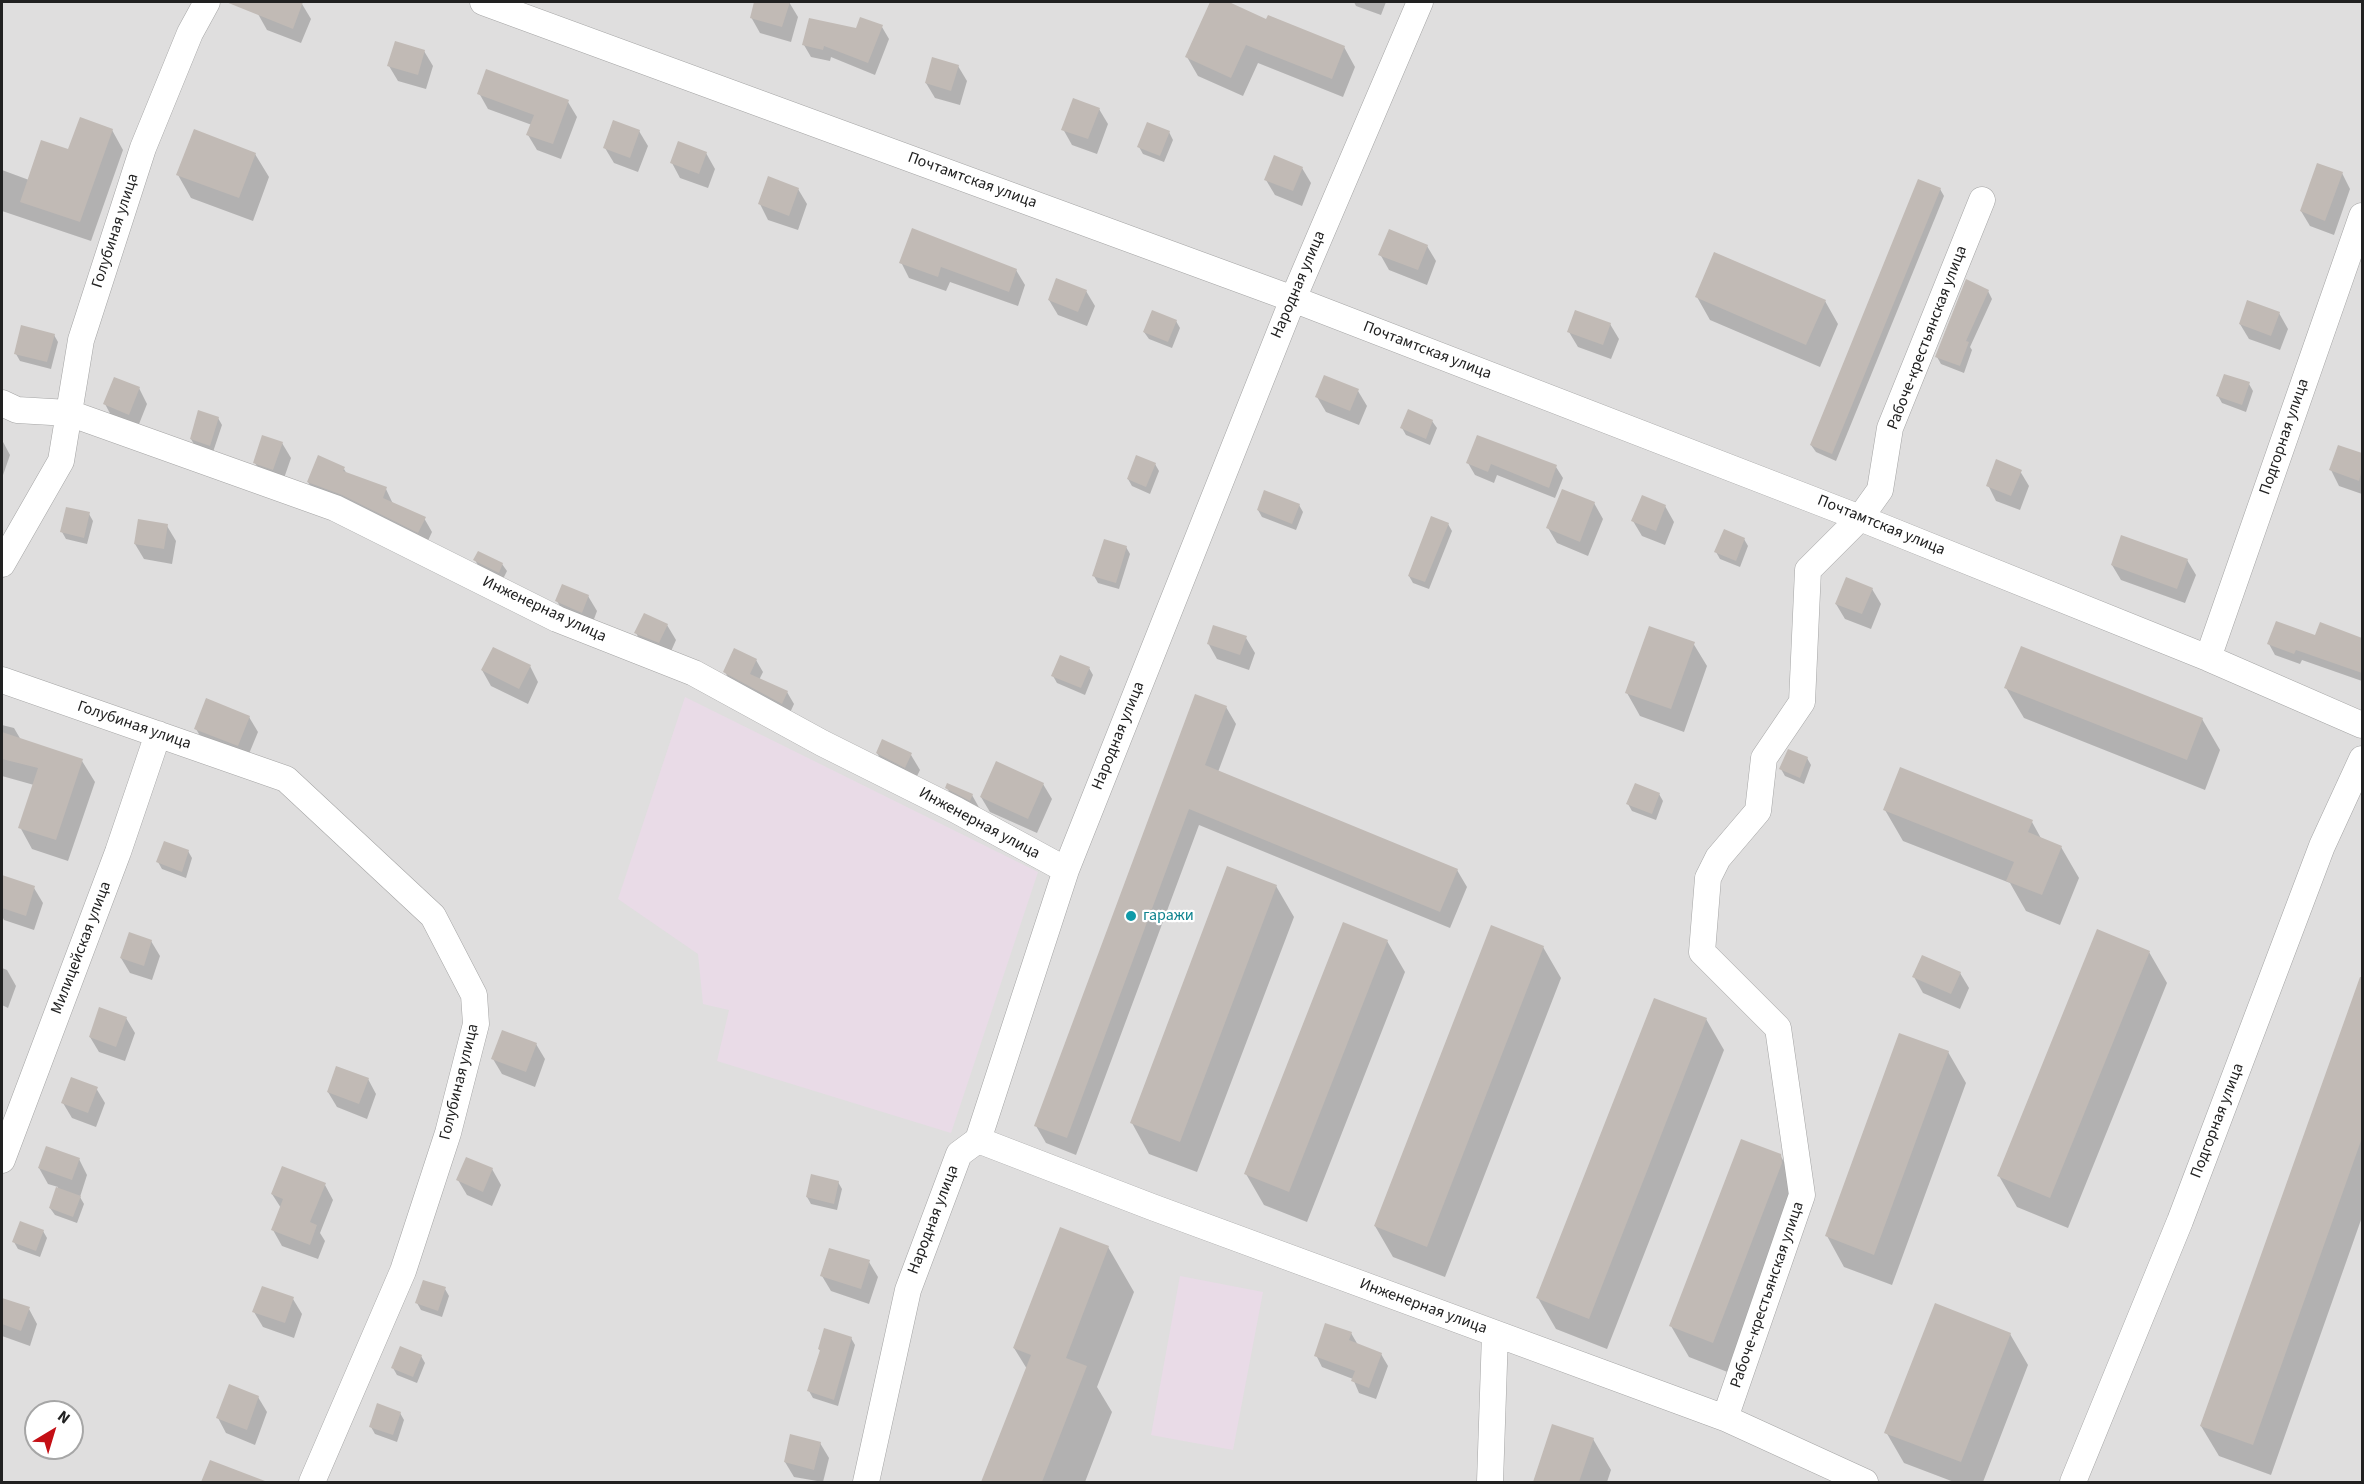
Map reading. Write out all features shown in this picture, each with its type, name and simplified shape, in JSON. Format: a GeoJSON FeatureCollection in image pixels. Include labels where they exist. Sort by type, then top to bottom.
{"type":"FeatureCollection","features":[{"type":"Feature","properties":{"kind":"street","name":"Голубиная улица"},"geometry":{"type":"LineString","coordinates":[[2,564],[61,461],[81,339],[143,148],[190,33],[207,2]]}},
{"type":"Feature","properties":{"kind":"street","name":"Почтамтская улица"},"geometry":{"type":"LineString","coordinates":[[483,2],[1293,299],[1860,518],[2208,658],[2362,725]]}},
{"type":"Feature","properties":{"kind":"street","name":"Народная улица"},"geometry":{"type":"LineString","coordinates":[[866,1482],[908,1290],[959,1154],[978,1140],[1066,870],[1293,299],[1420,2]]}},
{"type":"Feature","properties":{"kind":"street","name":"Рабоче-крестьянская улица"},"geometry":{"type":"LineString","coordinates":[[1725,1418],[1802,1195],[1778,1028],[1702,952],[1708,878],[1718,858],[1758,811],[1764,758],[1802,702],[1808,570],[1860,518],[1880,490],[1890,428],[1982,200]]}},
{"type":"Feature","properties":{"kind":"street","name":"Подгорная улица"},"geometry":{"type":"LineString","coordinates":[[2208,658],[2362,216]]}},
{"type":"Feature","properties":{"kind":"street","name":"Инженерная улица"},"geometry":{"type":"LineString","coordinates":[[2,404],[17,410],[69,412],[335,508],[557,619],[693,673],[1066,870]]}},
{"type":"Feature","properties":{"kind":"street","name":"Голубиная улица"},"geometry":{"type":"LineString","coordinates":[[2,680],[286,779],[369,859],[433,916],[474,995],[476,1024],[451,1122],[403,1271],[312,1482]]}},
{"type":"Feature","properties":{"kind":"street","name":"Милицейская улица"},"geometry":{"type":"LineString","coordinates":[[2,1160],[118,852],[158,734]]}},
{"type":"Feature","properties":{"kind":"street","name":"Подгорная улица"},"geometry":{"type":"LineString","coordinates":[[2073,1482],[2180,1221],[2322,846],[2362,759]]}},
{"type":"Feature","properties":{"kind":"street","name":"Инженерная улица"},"geometry":{"type":"LineString","coordinates":[[978,1140],[1725,1418],[1864,1482]]}},
{"type":"Feature","properties":{"kind":"street"},"geometry":{"type":"LineString","coordinates":[[1490,1482],[1495,1334]]}},
{"type":"Feature","properties":{"kind":"shaded area"},"geometry":{"type":"Polygon","coordinates":[[[2,2],[2362,2],[2362,1482],[2,1482],[2,2]]]}},
{"type":"Feature","properties":{"kind":"shaded area"},"geometry":{"type":"Polygon","coordinates":[[[685,697],[1038,872],[951,1133],[717,1061],[729,1010],[703,1004],[698,954],[618,899],[685,697]]]}},
{"type":"Feature","properties":{"kind":"shaded area"},"geometry":{"type":"Polygon","coordinates":[[[1180,1276],[1263,1292],[1233,1450],[1151,1435],[1180,1276]]]}},
{"type":"Feature","properties":{"kind":"building"},"geometry":{"type":"Polygon","coordinates":[[[226,2],[303,2],[293,29],[226,2]]]}},
{"type":"Feature","properties":{"kind":"building"},"geometry":{"type":"Polygon","coordinates":[[[754,2],[790,2],[782,27],[750,18],[754,2]]]}},
{"type":"Feature","properties":{"kind":"building"},"geometry":{"type":"Polygon","coordinates":[[[1210,2],[1229,2],[1266,19],[1268,15],[1345,46],[1332,79],[1246,45],[1231,78],[1185,57],[1210,2]]]}},
{"type":"Feature","properties":{"kind":"building"},"geometry":{"type":"Polygon","coordinates":[[[860,17],[883,25],[868,63],[824,46],[823,50],[802,45],[809,18],[856,28],[860,17]]]}},
{"type":"Feature","properties":{"kind":"building"},"geometry":{"type":"Polygon","coordinates":[[[395,41],[425,50],[418,75],[387,66],[395,41]]]}},
{"type":"Feature","properties":{"kind":"building"},"geometry":{"type":"Polygon","coordinates":[[[932,57],[959,65],[951,91],[925,83],[932,57]]]}},
{"type":"Feature","properties":{"kind":"building"},"geometry":{"type":"Polygon","coordinates":[[[486,69],[569,100],[553,144],[526,135],[534,115],[477,94],[486,69]]]}},
{"type":"Feature","properties":{"kind":"building"},"geometry":{"type":"Polygon","coordinates":[[[1073,98],[1100,108],[1088,139],[1061,130],[1073,98]]]}},
{"type":"Feature","properties":{"kind":"building"},"geometry":{"type":"Polygon","coordinates":[[[80,117],[113,129],[80,222],[20,202],[41,140],[68,149],[80,117]]]}},
{"type":"Feature","properties":{"kind":"building"},"geometry":{"type":"Polygon","coordinates":[[[613,120],[640,130],[630,158],[603,148],[613,120]]]}},
{"type":"Feature","properties":{"kind":"building"},"geometry":{"type":"Polygon","coordinates":[[[1147,122],[1170,131],[1160,156],[1137,147],[1147,122]]]}},
{"type":"Feature","properties":{"kind":"building"},"geometry":{"type":"Polygon","coordinates":[[[194,129],[256,153],[239,198],[176,175],[194,129]]]}},
{"type":"Feature","properties":{"kind":"building"},"geometry":{"type":"Polygon","coordinates":[[[678,141],[707,152],[699,174],[670,163],[678,141]]]}},
{"type":"Feature","properties":{"kind":"building"},"geometry":{"type":"Polygon","coordinates":[[[1274,155],[1303,167],[1293,191],[1264,180],[1274,155]]]}},
{"type":"Feature","properties":{"kind":"building"},"geometry":{"type":"Polygon","coordinates":[[[2317,163],[2343,172],[2325,221],[2300,211],[2317,163]]]}},
{"type":"Feature","properties":{"kind":"building"},"geometry":{"type":"Polygon","coordinates":[[[768,176],[799,188],[789,216],[758,204],[768,176]]]}},
{"type":"Feature","properties":{"kind":"building"},"geometry":{"type":"Polygon","coordinates":[[[1918,179],[1941,188],[1832,454],[1810,445],[1918,179]]]}},
{"type":"Feature","properties":{"kind":"building"},"geometry":{"type":"Polygon","coordinates":[[[912,228],[1017,269],[1009,292],[941,267],[938,277],[899,263],[912,228]]]}},
{"type":"Feature","properties":{"kind":"building"},"geometry":{"type":"Polygon","coordinates":[[[1389,229],[1428,245],[1418,270],[1378,255],[1389,229]]]}},
{"type":"Feature","properties":{"kind":"building"},"geometry":{"type":"Polygon","coordinates":[[[1714,252],[1826,300],[1806,345],[1695,297],[1714,252]]]}},
{"type":"Feature","properties":{"kind":"building"},"geometry":{"type":"Polygon","coordinates":[[[1056,278],[1087,290],[1078,312],[1048,300],[1056,278]]]}},
{"type":"Feature","properties":{"kind":"building"},"geometry":{"type":"Polygon","coordinates":[[[1966,279],[1989,290],[1966,341],[1969,342],[1960,366],[1935,357],[1966,279]]]}},
{"type":"Feature","properties":{"kind":"building"},"geometry":{"type":"Polygon","coordinates":[[[2247,300],[2280,312],[2271,336],[2239,324],[2247,300]]]}},
{"type":"Feature","properties":{"kind":"building"},"geometry":{"type":"Polygon","coordinates":[[[1152,310],[1177,320],[1168,342],[1143,332],[1152,310]]]}},
{"type":"Feature","properties":{"kind":"building"},"geometry":{"type":"Polygon","coordinates":[[[1575,310],[1611,323],[1603,345],[1567,332],[1575,310]]]}},
{"type":"Feature","properties":{"kind":"building"},"geometry":{"type":"Polygon","coordinates":[[[21,325],[55,334],[47,362],[14,354],[21,325]]]}},
{"type":"Feature","properties":{"kind":"building"},"geometry":{"type":"Polygon","coordinates":[[[2224,374],[2250,382],[2242,405],[2216,396],[2224,374]]]}},
{"type":"Feature","properties":{"kind":"building"},"geometry":{"type":"Polygon","coordinates":[[[1324,375],[1359,389],[1350,411],[1315,397],[1324,375]]]}},
{"type":"Feature","properties":{"kind":"building"},"geometry":{"type":"Polygon","coordinates":[[[114,377],[140,387],[129,415],[103,404],[114,377]]]}},
{"type":"Feature","properties":{"kind":"building"},"geometry":{"type":"Polygon","coordinates":[[[1408,409],[1433,420],[1426,439],[1400,428],[1408,409]]]}},
{"type":"Feature","properties":{"kind":"building"},"geometry":{"type":"Polygon","coordinates":[[[198,410],[219,417],[210,446],[190,439],[198,410]]]}},
{"type":"Feature","properties":{"kind":"building"},"geometry":{"type":"Polygon","coordinates":[[[262,435],[283,442],[273,470],[253,463],[262,435]]]}},
{"type":"Feature","properties":{"kind":"building"},"geometry":{"type":"Polygon","coordinates":[[[1477,435],[1557,465],[1549,488],[1491,464],[1488,472],[1466,463],[1477,435]]]}},
{"type":"Feature","properties":{"kind":"building"},"geometry":{"type":"Polygon","coordinates":[[[2338,445],[2362,453],[2362,470],[2359,481],[2329,470],[2338,445]]]}},
{"type":"Feature","properties":{"kind":"building"},"geometry":{"type":"Polygon","coordinates":[[[318,455],[345,467],[343,471],[387,487],[383,498],[426,517],[418,533],[342,495],[307,482],[318,455]]]}},
{"type":"Feature","properties":{"kind":"building"},"geometry":{"type":"Polygon","coordinates":[[[1136,455],[1156,463],[1146,487],[1127,479],[1136,455]]]}},
{"type":"Feature","properties":{"kind":"building"},"geometry":{"type":"Polygon","coordinates":[[[1996,459],[2022,470],[2011,496],[1986,486],[1996,459]]]}},
{"type":"Feature","properties":{"kind":"building"},"geometry":{"type":"Polygon","coordinates":[[[1562,489],[1595,502],[1580,542],[1546,528],[1562,489]]]}},
{"type":"Feature","properties":{"kind":"building"},"geometry":{"type":"Polygon","coordinates":[[[1264,490],[1300,504],[1292,524],[1257,510],[1264,490]]]}},
{"type":"Feature","properties":{"kind":"building"},"geometry":{"type":"Polygon","coordinates":[[[1642,495],[1666,505],[1656,531],[1631,521],[1642,495]]]}},
{"type":"Feature","properties":{"kind":"building"},"geometry":{"type":"Polygon","coordinates":[[[66,507],[90,512],[84,538],[60,532],[66,507]]]}},
{"type":"Feature","properties":{"kind":"building"},"geometry":{"type":"Polygon","coordinates":[[[1431,516],[1449,523],[1425,582],[1408,576],[1431,516]]]}},
{"type":"Feature","properties":{"kind":"building"},"geometry":{"type":"Polygon","coordinates":[[[138,519],[168,524],[164,549],[134,544],[138,519]]]}},
{"type":"Feature","properties":{"kind":"building"},"geometry":{"type":"Polygon","coordinates":[[[1724,529],[1745,538],[1736,561],[1714,552],[1724,529]]]}},
{"type":"Feature","properties":{"kind":"building"},"geometry":{"type":"Polygon","coordinates":[[[2121,535],[2188,559],[2177,589],[2111,565],[2121,535]]]}},
{"type":"Feature","properties":{"kind":"building"},"geometry":{"type":"Polygon","coordinates":[[[1104,539],[1127,546],[1116,583],[1092,576],[1104,539]]]}},
{"type":"Feature","properties":{"kind":"building"},"geometry":{"type":"Polygon","coordinates":[[[478,551],[503,563],[499,573],[473,560],[478,551]]]}},
{"type":"Feature","properties":{"kind":"building"},"geometry":{"type":"Polygon","coordinates":[[[1846,577],[1873,588],[1862,614],[1835,604],[1846,577]]]}},
{"type":"Feature","properties":{"kind":"building"},"geometry":{"type":"Polygon","coordinates":[[[562,584],[589,595],[582,613],[555,601],[562,584]]]}},
{"type":"Feature","properties":{"kind":"building"},"geometry":{"type":"Polygon","coordinates":[[[644,613],[668,624],[659,643],[634,633],[644,613]]]}},
{"type":"Feature","properties":{"kind":"building"},"geometry":{"type":"Polygon","coordinates":[[[2276,621],[2315,635],[2320,622],[2362,638],[2362,673],[2296,650],[2294,654],[2267,644],[2276,621]]]}},
{"type":"Feature","properties":{"kind":"building"},"geometry":{"type":"Polygon","coordinates":[[[1213,625],[1247,636],[1240,655],[1207,644],[1213,625]]]}},
{"type":"Feature","properties":{"kind":"building"},"geometry":{"type":"Polygon","coordinates":[[[1649,626],[1695,642],[1671,709],[1625,693],[1649,626]]]}},
{"type":"Feature","properties":{"kind":"building"},"geometry":{"type":"Polygon","coordinates":[[[2021,646],[2203,718],[2187,760],[2004,688],[2021,646]]]}},
{"type":"Feature","properties":{"kind":"building"},"geometry":{"type":"Polygon","coordinates":[[[493,647],[531,665],[519,689],[481,670],[493,647]]]}},
{"type":"Feature","properties":{"kind":"building"},"geometry":{"type":"Polygon","coordinates":[[[734,648],[757,659],[750,674],[788,691],[782,704],[723,672],[734,648]]]}},
{"type":"Feature","properties":{"kind":"building"},"geometry":{"type":"Polygon","coordinates":[[[1060,655],[1090,667],[1081,688],[1051,676],[1060,655]]]}},
{"type":"Feature","properties":{"kind":"building"},"geometry":{"type":"Polygon","coordinates":[[[1195,694],[1227,706],[1205,765],[1458,869],[1440,912],[1189,809],[1067,1138],[1034,1126],[1195,694]]]}},
{"type":"Feature","properties":{"kind":"building"},"geometry":{"type":"Polygon","coordinates":[[[206,698],[250,716],[238,746],[194,729],[206,698]]]}},
{"type":"Feature","properties":{"kind":"building"},"geometry":{"type":"Polygon","coordinates":[[[2,732],[83,759],[56,840],[18,828],[38,768],[2,759],[2,732]]]}},
{"type":"Feature","properties":{"kind":"building"},"geometry":{"type":"Polygon","coordinates":[[[882,739],[912,753],[905,768],[876,753],[882,739]]]}},
{"type":"Feature","properties":{"kind":"building"},"geometry":{"type":"Polygon","coordinates":[[[1788,749],[1808,757],[1800,778],[1779,769],[1788,749]]]}},
{"type":"Feature","properties":{"kind":"building"},"geometry":{"type":"Polygon","coordinates":[[[996,761],[1044,783],[1028,819],[980,797],[996,761]]]}},
{"type":"Feature","properties":{"kind":"building"},"geometry":{"type":"Polygon","coordinates":[[[1900,767],[2033,820],[2028,832],[2062,846],[2042,895],[2006,881],[2014,862],[1883,810],[1900,767]]]}},
{"type":"Feature","properties":{"kind":"building"},"geometry":{"type":"Polygon","coordinates":[[[947,783],[973,794],[970,801],[945,788],[947,783]]]}},
{"type":"Feature","properties":{"kind":"building"},"geometry":{"type":"Polygon","coordinates":[[[1635,783],[1660,793],[1652,814],[1626,804],[1635,783]]]}},
{"type":"Feature","properties":{"kind":"building"},"geometry":{"type":"Polygon","coordinates":[[[164,841],[189,850],[182,872],[156,862],[164,841]]]}},
{"type":"Feature","properties":{"kind":"building"},"geometry":{"type":"Polygon","coordinates":[[[1227,866],[1277,885],[1180,1142],[1130,1123],[1227,866]]]}},
{"type":"Feature","properties":{"kind":"building"},"geometry":{"type":"Polygon","coordinates":[[[2,875],[35,886],[26,916],[2,908],[2,875]]]}},
{"type":"Feature","properties":{"kind":"building"},"geometry":{"type":"Polygon","coordinates":[[[1343,922],[1388,940],[1289,1192],[1244,1174],[1343,922]]]}},
{"type":"Feature","properties":{"kind":"building"},"geometry":{"type":"Polygon","coordinates":[[[1491,925],[1544,946],[1427,1247],[1374,1226],[1491,925]]]}},
{"type":"Feature","properties":{"kind":"building"},"geometry":{"type":"Polygon","coordinates":[[[2097,929],[2150,951],[2050,1198],[1997,1176],[2097,929]]]}},
{"type":"Feature","properties":{"kind":"building"},"geometry":{"type":"Polygon","coordinates":[[[129,932],[152,940],[144,966],[120,958],[129,932]]]}},
{"type":"Feature","properties":{"kind":"building"},"geometry":{"type":"Polygon","coordinates":[[[1922,955],[1961,972],[1951,994],[1912,977],[1922,955]]]}},
{"type":"Feature","properties":{"kind":"building"},"geometry":{"type":"Polygon","coordinates":[[[2360,977],[2362,977],[2362,1138],[2253,1445],[2200,1426],[2360,977]]]}},
{"type":"Feature","properties":{"kind":"building"},"geometry":{"type":"Polygon","coordinates":[[[1654,998],[1707,1018],[1589,1319],[1536,1298],[1654,998]]]}},
{"type":"Feature","properties":{"kind":"building"},"geometry":{"type":"Polygon","coordinates":[[[99,1007],[127,1017],[116,1047],[89,1037],[99,1007]]]}},
{"type":"Feature","properties":{"kind":"building"},"geometry":{"type":"Polygon","coordinates":[[[502,1030],[537,1043],[526,1072],[491,1059],[502,1030]]]}},
{"type":"Feature","properties":{"kind":"building"},"geometry":{"type":"Polygon","coordinates":[[[1899,1033],[1949,1051],[1874,1255],[1825,1236],[1899,1033]]]}},
{"type":"Feature","properties":{"kind":"building"},"geometry":{"type":"Polygon","coordinates":[[[336,1066],[369,1078],[359,1104],[327,1092],[336,1066]]]}},
{"type":"Feature","properties":{"kind":"building"},"geometry":{"type":"Polygon","coordinates":[[[71,1077],[98,1087],[88,1113],[61,1103],[71,1077]]]}},
{"type":"Feature","properties":{"kind":"building"},"geometry":{"type":"Polygon","coordinates":[[[1741,1139],[1781,1154],[1782,1163],[1713,1343],[1669,1326],[1741,1139]]]}},
{"type":"Feature","properties":{"kind":"building"},"geometry":{"type":"Polygon","coordinates":[[[46,1146],[80,1158],[72,1180],[38,1168],[46,1146]]]}},
{"type":"Feature","properties":{"kind":"building"},"geometry":{"type":"Polygon","coordinates":[[[466,1157],[493,1168],[483,1192],[456,1180],[466,1157]]]}},
{"type":"Feature","properties":{"kind":"building"},"geometry":{"type":"Polygon","coordinates":[[[282,1166],[326,1183],[310,1222],[317,1225],[310,1245],[271,1230],[283,1199],[271,1194],[282,1166]]]}},
{"type":"Feature","properties":{"kind":"building"},"geometry":{"type":"Polygon","coordinates":[[[811,1174],[839,1181],[834,1204],[806,1197],[811,1174]]]}},
{"type":"Feature","properties":{"kind":"building"},"geometry":{"type":"Polygon","coordinates":[[[56,1187],[81,1196],[73,1217],[49,1208],[56,1187]]]}},
{"type":"Feature","properties":{"kind":"building"},"geometry":{"type":"Polygon","coordinates":[[[20,1221],[44,1230],[36,1251],[12,1242],[20,1221]]]}},
{"type":"Feature","properties":{"kind":"building"},"geometry":{"type":"Polygon","coordinates":[[[1060,1227],[1109,1246],[1066,1358],[1087,1366],[1042,1482],[981,1482],[1031,1355],[1013,1348],[1060,1227]]]}},
{"type":"Feature","properties":{"kind":"building"},"geometry":{"type":"Polygon","coordinates":[[[829,1248],[870,1260],[861,1289],[820,1276],[829,1248]]]}},
{"type":"Feature","properties":{"kind":"building"},"geometry":{"type":"Polygon","coordinates":[[[423,1280],[446,1287],[438,1311],[415,1303],[423,1280]]]}},
{"type":"Feature","properties":{"kind":"building"},"geometry":{"type":"Polygon","coordinates":[[[262,1286],[294,1297],[285,1323],[252,1312],[262,1286]]]}},
{"type":"Feature","properties":{"kind":"building"},"geometry":{"type":"Polygon","coordinates":[[[2,1298],[30,1307],[21,1331],[2,1324],[2,1298]]]}},
{"type":"Feature","properties":{"kind":"building"},"geometry":{"type":"Polygon","coordinates":[[[1935,1303],[2011,1333],[1961,1462],[1884,1433],[1935,1303]]]}},
{"type":"Feature","properties":{"kind":"building"},"geometry":{"type":"Polygon","coordinates":[[[1325,1323],[1352,1332],[1349,1340],[1382,1353],[1369,1388],[1351,1381],[1355,1371],[1314,1356],[1325,1323]]]}},
{"type":"Feature","properties":{"kind":"building"},"geometry":{"type":"Polygon","coordinates":[[[824,1328],[852,1337],[834,1400],[807,1391],[820,1350],[818,1349],[824,1328]]]}},
{"type":"Feature","properties":{"kind":"building"},"geometry":{"type":"Polygon","coordinates":[[[400,1346],[422,1355],[413,1377],[391,1368],[400,1346]]]}},
{"type":"Feature","properties":{"kind":"building"},"geometry":{"type":"Polygon","coordinates":[[[229,1384],[259,1396],[247,1430],[216,1418],[229,1384]]]}},
{"type":"Feature","properties":{"kind":"building"},"geometry":{"type":"Polygon","coordinates":[[[377,1403],[401,1412],[393,1435],[369,1427],[377,1403]]]}},
{"type":"Feature","properties":{"kind":"building"},"geometry":{"type":"Polygon","coordinates":[[[1552,1424],[1594,1438],[1579,1482],[1533,1482],[1552,1424]]]}},
{"type":"Feature","properties":{"kind":"building"},"geometry":{"type":"Polygon","coordinates":[[[790,1434],[821,1442],[814,1470],[784,1462],[790,1434]]]}},
{"type":"Feature","properties":{"kind":"building"},"geometry":{"type":"Polygon","coordinates":[[[210,1460],[265,1481],[265,1482],[201,1482],[210,1460]]]}},
{"type":"Feature","properties":{"kind":"place","name":"гаражи"},"geometry":{"type":"Point","coordinates":[1131,916]}}]}
